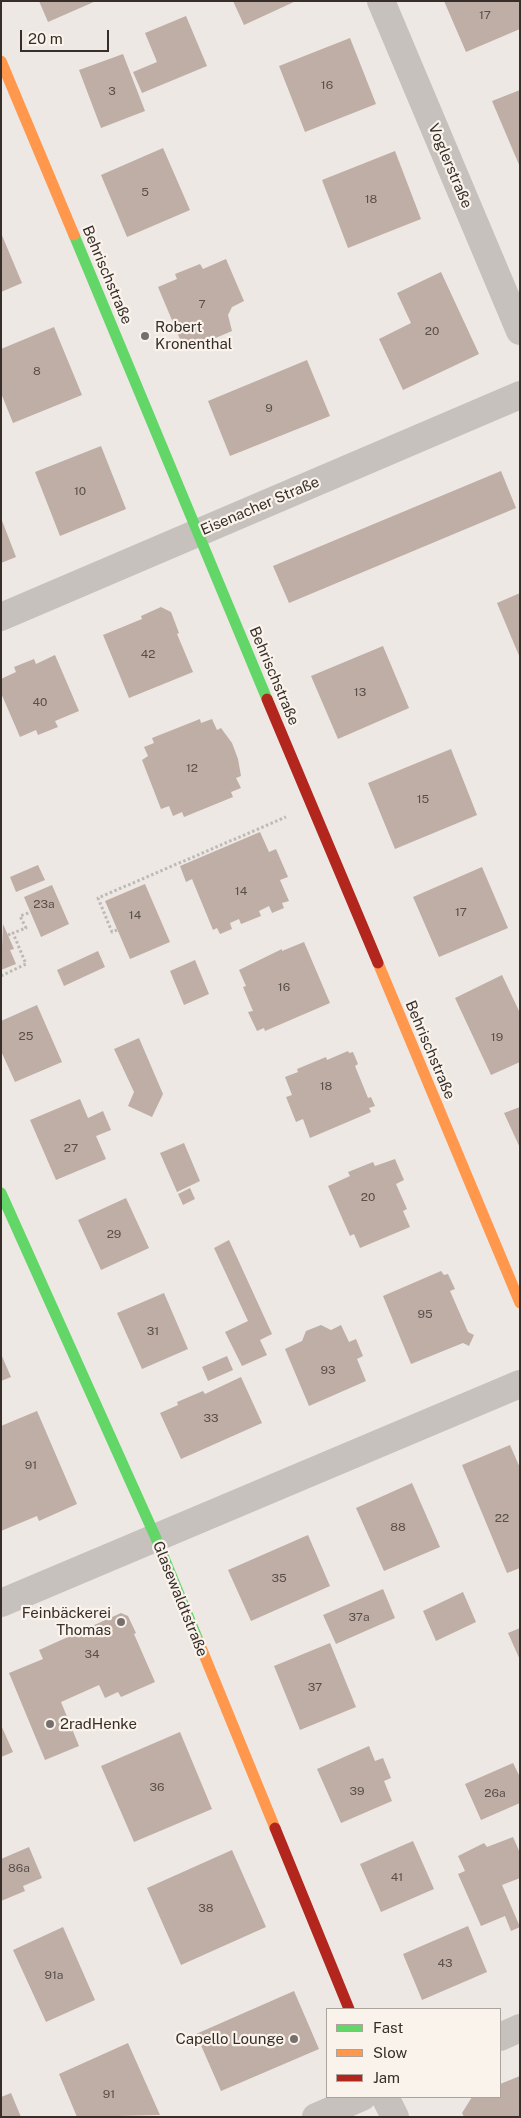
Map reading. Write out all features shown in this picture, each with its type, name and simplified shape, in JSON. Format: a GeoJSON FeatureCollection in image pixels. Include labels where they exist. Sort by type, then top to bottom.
{"type":"FeatureCollection","features":[{"type":"Feature","properties":{"kind":"street","name":"Voglerstraße"},"geometry":{"type":"LineString","coordinates":[[381,1],[520,331]]}},
{"type":"Feature","properties":{"kind":"street","name":"Behrischstraße"},"geometry":{"type":"LineString","coordinates":[[1,61],[520,1303]]}},
{"type":"Feature","properties":{"kind":"street","name":"Eisenacher Straße"},"geometry":{"type":"LineString","coordinates":[[1,617],[520,395]]}},
{"type":"Feature","properties":{"kind":"street","name":"Glasewaldtstraße"},"geometry":{"type":"LineString","coordinates":[[1,1192],[155,1536],[349,2008]]}},
{"type":"Feature","properties":{"kind":"street"},"geometry":{"type":"LineString","coordinates":[[1,1603],[155,1536],[520,1384]]}},
{"type":"Feature","properties":{"kind":"street"},"geometry":{"type":"LineString","coordinates":[[501,2037],[520,2028]]}},
{"type":"Feature","properties":{"kind":"street"},"geometry":{"type":"LineString","coordinates":[[316,2117],[360,2098]]}},
{"type":"Feature","properties":{"kind":"street"},"geometry":{"type":"LineString","coordinates":[[386,2098],[395,2117]]}},
{"type":"Feature","properties":{"kind":"path"},"geometry":{"type":"LineString","coordinates":[[117,930],[112,932],[98,898],[274,822]]}},
{"type":"Feature","properties":{"kind":"path"},"geometry":{"type":"LineString","coordinates":[[8,935],[26,928],[20,916],[31,912]]}},
{"type":"Feature","properties":{"kind":"path"},"geometry":{"type":"LineString","coordinates":[[1,976],[26,964],[13,933]]}},
{"type":"Feature","properties":{"kind":"building"},"geometry":{"type":"Polygon","coordinates":[[[39,1],[96,1],[48,22],[39,1]]]}},
{"type":"Feature","properties":{"kind":"building"},"geometry":{"type":"Polygon","coordinates":[[[233,1],[296,1],[244,25],[233,1]]]}},
{"type":"Feature","properties":{"kind":"building"},"geometry":{"type":"Polygon","coordinates":[[[444,1],[520,1],[520,29],[466,52],[444,1]]]}},
{"type":"Feature","properties":{"kind":"building"},"geometry":{"type":"Polygon","coordinates":[[[186,16],[207,66],[142,93],[133,72],[157,62],[145,33],[186,16]]]}},
{"type":"Feature","properties":{"kind":"building"},"geometry":{"type":"Polygon","coordinates":[[[350,38],[376,104],[305,132],[279,66],[350,38]]]}},
{"type":"Feature","properties":{"kind":"building"},"geometry":{"type":"Polygon","coordinates":[[[123,54],[145,111],[101,128],[79,70],[123,54]]]}},
{"type":"Feature","properties":{"kind":"building"},"geometry":{"type":"Polygon","coordinates":[[[520,90],[520,167],[492,101],[520,90]]]}},
{"type":"Feature","properties":{"kind":"building"},"geometry":{"type":"Polygon","coordinates":[[[163,148],[190,210],[127,237],[101,175],[163,148]]]}},
{"type":"Feature","properties":{"kind":"building"},"geometry":{"type":"Polygon","coordinates":[[[395,151],[421,219],[348,248],[322,180],[395,151]]]}},
{"type":"Feature","properties":{"kind":"building"},"geometry":{"type":"Polygon","coordinates":[[[1,233],[22,283],[1,292],[1,233]]]}},
{"type":"Feature","properties":{"kind":"building"},"geometry":{"type":"Polygon","coordinates":[[[226,259],[244,301],[232,307],[228,315],[232,331],[185,351],[158,287],[177,279],[175,274],[200,264],[203,269],[226,259]]]}},
{"type":"Feature","properties":{"kind":"building"},"geometry":{"type":"Polygon","coordinates":[[[441,272],[479,354],[403,390],[379,339],[411,323],[397,293],[441,272]]]}},
{"type":"Feature","properties":{"kind":"building"},"geometry":{"type":"Polygon","coordinates":[[[54,327],[82,395],[13,423],[1,393],[1,349],[54,327]]]}},
{"type":"Feature","properties":{"kind":"building"},"geometry":{"type":"Polygon","coordinates":[[[307,360],[330,416],[230,456],[208,401],[307,360]]]}},
{"type":"Feature","properties":{"kind":"building"},"geometry":{"type":"Polygon","coordinates":[[[101,446],[126,509],[60,536],[35,472],[101,446]]]}},
{"type":"Feature","properties":{"kind":"building"},"geometry":{"type":"Polygon","coordinates":[[[501,471],[516,508],[289,603],[273,566],[501,471]]]}},
{"type":"Feature","properties":{"kind":"building"},"geometry":{"type":"Polygon","coordinates":[[[1,518],[16,557],[1,563],[1,518]]]}},
{"type":"Feature","properties":{"kind":"building"},"geometry":{"type":"Polygon","coordinates":[[[520,593],[520,658],[497,603],[520,593]]]}},
{"type":"Feature","properties":{"kind":"building"},"geometry":{"type":"Polygon","coordinates":[[[161,607],[171,612],[179,633],[177,634],[193,672],[129,698],[103,635],[142,619],[141,616],[161,607]]]}},
{"type":"Feature","properties":{"kind":"building"},"geometry":{"type":"Polygon","coordinates":[[[383,646],[409,708],[338,739],[311,676],[383,646]]]}},
{"type":"Feature","properties":{"kind":"building"},"geometry":{"type":"Polygon","coordinates":[[[55,655],[79,711],[55,721],[58,727],[38,735],[36,730],[20,737],[1,693],[1,679],[16,672],[14,667],[34,659],[36,664],[55,655]]]}},
{"type":"Feature","properties":{"kind":"building"},"geometry":{"type":"Polygon","coordinates":[[[200,719],[201,723],[212,719],[217,730],[221,728],[232,743],[238,759],[241,776],[236,778],[241,788],[231,792],[233,797],[184,817],[182,812],[173,816],[169,806],[161,809],[142,760],[148,756],[144,747],[154,743],[152,738],[200,719]]]}},
{"type":"Feature","properties":{"kind":"building"},"geometry":{"type":"Polygon","coordinates":[[[451,749],[477,815],[395,849],[368,783],[451,749]]]}},
{"type":"Feature","properties":{"kind":"building"},"geometry":{"type":"Polygon","coordinates":[[[260,832],[269,852],[276,849],[288,877],[280,880],[289,901],[282,903],[284,908],[272,913],[269,906],[259,911],[261,916],[241,924],[239,919],[230,923],[232,929],[220,934],[217,928],[213,930],[192,879],[186,882],[180,866],[260,832]]]}},
{"type":"Feature","properties":{"kind":"building"},"geometry":{"type":"Polygon","coordinates":[[[38,865],[45,880],[16,892],[10,877],[38,865]]]}},
{"type":"Feature","properties":{"kind":"building"},"geometry":{"type":"Polygon","coordinates":[[[482,867],[508,928],[439,957],[413,897],[482,867]]]}},
{"type":"Feature","properties":{"kind":"building"},"geometry":{"type":"Polygon","coordinates":[[[145,884],[170,942],[130,959],[105,901],[145,884]]]}},
{"type":"Feature","properties":{"kind":"building"},"geometry":{"type":"Polygon","coordinates":[[[52,885],[69,924],[41,937],[24,897],[52,885]]]}},
{"type":"Feature","properties":{"kind":"building"},"geometry":{"type":"Polygon","coordinates":[[[3,924],[14,949],[10,950],[16,964],[1,970],[3,924]]]}},
{"type":"Feature","properties":{"kind":"building"},"geometry":{"type":"Polygon","coordinates":[[[304,942],[330,1003],[265,1031],[264,1028],[257,1031],[248,1012],[253,1011],[243,987],[246,986],[239,970],[282,949],[282,951],[304,942]]]}},
{"type":"Feature","properties":{"kind":"building"},"geometry":{"type":"Polygon","coordinates":[[[98,951],[105,967],[64,986],[57,970],[98,951]]]}},
{"type":"Feature","properties":{"kind":"building"},"geometry":{"type":"Polygon","coordinates":[[[195,960],[209,994],[184,1005],[170,971],[195,960]]]}},
{"type":"Feature","properties":{"kind":"building"},"geometry":{"type":"Polygon","coordinates":[[[502,975],[520,1013],[520,1062],[491,1075],[455,998],[502,975]]]}},
{"type":"Feature","properties":{"kind":"building"},"geometry":{"type":"Polygon","coordinates":[[[37,1005],[62,1062],[15,1082],[1,1051],[1,1021],[37,1005]]]}},
{"type":"Feature","properties":{"kind":"building"},"geometry":{"type":"Polygon","coordinates":[[[139,1038],[163,1094],[152,1117],[128,1106],[134,1092],[114,1049],[139,1038]]]}},
{"type":"Feature","properties":{"kind":"building"},"geometry":{"type":"Polygon","coordinates":[[[348,1051],[349,1053],[353,1052],[358,1064],[355,1066],[368,1098],[371,1097],[375,1106],[369,1108],[371,1112],[310,1138],[303,1119],[296,1122],[286,1097],[292,1095],[285,1077],[298,1072],[297,1069],[326,1057],[327,1060],[348,1051]]]}},
{"type":"Feature","properties":{"kind":"building"},"geometry":{"type":"Polygon","coordinates":[[[80,1099],[88,1118],[103,1111],[111,1130],[96,1136],[106,1159],[56,1180],[30,1120],[80,1099]]]}},
{"type":"Feature","properties":{"kind":"building"},"geometry":{"type":"Polygon","coordinates":[[[520,1107],[520,1148],[504,1113],[520,1107]]]}},
{"type":"Feature","properties":{"kind":"building"},"geometry":{"type":"Polygon","coordinates":[[[184,1143],[200,1181],[177,1192],[160,1153],[184,1143]]]}},
{"type":"Feature","properties":{"kind":"building"},"geometry":{"type":"Polygon","coordinates":[[[395,1159],[404,1180],[396,1184],[407,1209],[403,1211],[410,1227],[360,1248],[354,1234],[350,1236],[328,1186],[350,1176],[348,1172],[373,1162],[375,1166],[395,1159]]]}},
{"type":"Feature","properties":{"kind":"building"},"geometry":{"type":"Polygon","coordinates":[[[190,1188],[195,1199],[183,1205],[178,1194],[190,1188]]]}},
{"type":"Feature","properties":{"kind":"building"},"geometry":{"type":"Polygon","coordinates":[[[126,1198],[149,1248],[101,1270],[78,1220],[126,1198]]]}},
{"type":"Feature","properties":{"kind":"building"},"geometry":{"type":"Polygon","coordinates":[[[229,1240],[272,1334],[260,1340],[267,1355],[242,1366],[225,1332],[248,1321],[214,1248],[229,1240]]]}},
{"type":"Feature","properties":{"kind":"building"},"geometry":{"type":"Polygon","coordinates":[[[441,1271],[444,1275],[448,1274],[455,1289],[450,1291],[468,1332],[474,1335],[469,1346],[463,1343],[411,1364],[383,1296],[441,1271]]]}},
{"type":"Feature","properties":{"kind":"building"},"geometry":{"type":"Polygon","coordinates":[[[164,1293],[188,1349],[142,1369],[117,1313],[164,1293]]]}},
{"type":"Feature","properties":{"kind":"building"},"geometry":{"type":"Polygon","coordinates":[[[321,1325],[331,1330],[341,1325],[349,1342],[356,1339],[363,1356],[357,1359],[366,1381],[309,1406],[285,1349],[302,1341],[306,1331],[321,1325]]]}},
{"type":"Feature","properties":{"kind":"building"},"geometry":{"type":"Polygon","coordinates":[[[1,1354],[11,1377],[1,1381],[1,1354]]]}},
{"type":"Feature","properties":{"kind":"building"},"geometry":{"type":"Polygon","coordinates":[[[227,1356],[233,1370],[208,1381],[202,1367],[227,1356]]]}},
{"type":"Feature","properties":{"kind":"building"},"geometry":{"type":"Polygon","coordinates":[[[241,1377],[262,1423],[181,1459],[160,1413],[178,1405],[177,1402],[203,1391],[205,1394],[241,1377]]]}},
{"type":"Feature","properties":{"kind":"building"},"geometry":{"type":"Polygon","coordinates":[[[37,1411],[77,1504],[39,1521],[37,1516],[1,1531],[1,1426],[37,1411]]]}},
{"type":"Feature","properties":{"kind":"building"},"geometry":{"type":"Polygon","coordinates":[[[510,1445],[520,1468],[520,1568],[507,1573],[462,1465],[510,1445]]]}},
{"type":"Feature","properties":{"kind":"building"},"geometry":{"type":"Polygon","coordinates":[[[412,1483],[440,1547],[384,1571],[356,1508],[412,1483]]]}},
{"type":"Feature","properties":{"kind":"building"},"geometry":{"type":"Polygon","coordinates":[[[308,1535],[330,1586],[251,1621],[228,1570],[308,1535]]]}},
{"type":"Feature","properties":{"kind":"building"},"geometry":{"type":"Polygon","coordinates":[[[383,1589],[395,1618],[336,1644],[323,1615],[383,1589]]]}},
{"type":"Feature","properties":{"kind":"building"},"geometry":{"type":"Polygon","coordinates":[[[463,1592],[476,1622],[436,1641],[423,1611],[463,1592]]]}},
{"type":"Feature","properties":{"kind":"building"},"geometry":{"type":"Polygon","coordinates":[[[121,1613],[128,1616],[155,1682],[121,1697],[118,1692],[105,1698],[99,1685],[61,1702],[79,1746],[45,1760],[9,1673],[43,1659],[39,1650],[121,1613]]]}},
{"type":"Feature","properties":{"kind":"building"},"geometry":{"type":"Polygon","coordinates":[[[520,1628],[520,1660],[508,1633],[520,1628]]]}},
{"type":"Feature","properties":{"kind":"building"},"geometry":{"type":"Polygon","coordinates":[[[330,1643],[356,1707],[300,1730],[274,1666],[330,1643]]]}},
{"type":"Feature","properties":{"kind":"building"},"geometry":{"type":"Polygon","coordinates":[[[1,1725],[13,1752],[1,1757],[1,1725]]]}},
{"type":"Feature","properties":{"kind":"building"},"geometry":{"type":"Polygon","coordinates":[[[180,1732],[212,1809],[134,1842],[101,1766],[180,1732]]]}},
{"type":"Feature","properties":{"kind":"building"},"geometry":{"type":"Polygon","coordinates":[[[369,1746],[375,1761],[383,1758],[391,1778],[384,1781],[392,1801],[341,1823],[317,1769],[369,1746]]]}},
{"type":"Feature","properties":{"kind":"building"},"geometry":{"type":"Polygon","coordinates":[[[513,1763],[520,1777],[520,1803],[481,1820],[465,1784],[513,1763]]]}},
{"type":"Feature","properties":{"kind":"building"},"geometry":{"type":"Polygon","coordinates":[[[513,1837],[520,1853],[520,1878],[502,1885],[520,1927],[511,1931],[505,1916],[481,1926],[458,1874],[465,1871],[458,1856],[484,1843],[487,1847],[513,1837]]]}},
{"type":"Feature","properties":{"kind":"building"},"geometry":{"type":"Polygon","coordinates":[[[413,1841],[434,1889],[381,1912],[360,1864],[413,1841]]]}},
{"type":"Feature","properties":{"kind":"building"},"geometry":{"type":"Polygon","coordinates":[[[29,1847],[42,1878],[23,1886],[25,1891],[1,1901],[1,1859],[29,1847]]]}},
{"type":"Feature","properties":{"kind":"building"},"geometry":{"type":"Polygon","coordinates":[[[232,1850],[266,1927],[181,1965],[147,1888],[232,1850]]]}},
{"type":"Feature","properties":{"kind":"building"},"geometry":{"type":"Polygon","coordinates":[[[468,1926],[487,1972],[422,2000],[403,1954],[468,1926]]]}},
{"type":"Feature","properties":{"kind":"building"},"geometry":{"type":"Polygon","coordinates":[[[63,1927],[95,2000],[46,2022],[13,1950],[63,1927]]]}},
{"type":"Feature","properties":{"kind":"building"},"geometry":{"type":"Polygon","coordinates":[[[294,1991],[319,2049],[221,2091],[196,2034],[294,1991]]]}},
{"type":"Feature","properties":{"kind":"building"},"geometry":{"type":"Polygon","coordinates":[[[128,2043],[160,2115],[77,2117],[59,2074],[128,2043]]]}},
{"type":"Feature","properties":{"kind":"building"},"geometry":{"type":"Polygon","coordinates":[[[520,2076],[520,2117],[464,2117],[462,2113],[471,2098],[501,2098],[501,2084],[520,2076]]]}},
{"type":"Feature","properties":{"kind":"building"},"geometry":{"type":"Polygon","coordinates":[[[11,2093],[21,2117],[1,2117],[1,2097],[11,2093]]]}},
{"type":"Feature","properties":{"kind":"traffic: fast"},"geometry":{"type":"LineString","coordinates":[[74,235],[267,699]]}},
{"type":"Feature","properties":{"kind":"traffic: fast"},"geometry":{"type":"LineString","coordinates":[[1,1193],[155,1536],[198,1640]]}},
{"type":"Feature","properties":{"kind":"traffic: slow"},"geometry":{"type":"LineString","coordinates":[[1,61],[74,235]]}},
{"type":"Feature","properties":{"kind":"traffic: slow"},"geometry":{"type":"LineString","coordinates":[[378,963],[520,1303]]}},
{"type":"Feature","properties":{"kind":"traffic: slow"},"geometry":{"type":"LineString","coordinates":[[198,1640],[275,1828]]}},
{"type":"Feature","properties":{"kind":"traffic: jam"},"geometry":{"type":"LineString","coordinates":[[267,699],[378,963]]}},
{"type":"Feature","properties":{"kind":"traffic: jam"},"geometry":{"type":"LineString","coordinates":[[275,1828],[349,2008]]}},
{"type":"Feature","properties":{"kind":"place","name":"Robert Kronenthal"},"geometry":{"type":"Point","coordinates":[145,336]}},
{"type":"Feature","properties":{"kind":"place","name":"Feinbäckerei Thomas"},"geometry":{"type":"Point","coordinates":[121,1622]}},
{"type":"Feature","properties":{"kind":"place","name":"2radHenke"},"geometry":{"type":"Point","coordinates":[50,1724]}},
{"type":"Feature","properties":{"kind":"place","name":"Capello Lounge"},"geometry":{"type":"Point","coordinates":[294,2039]}}]}
